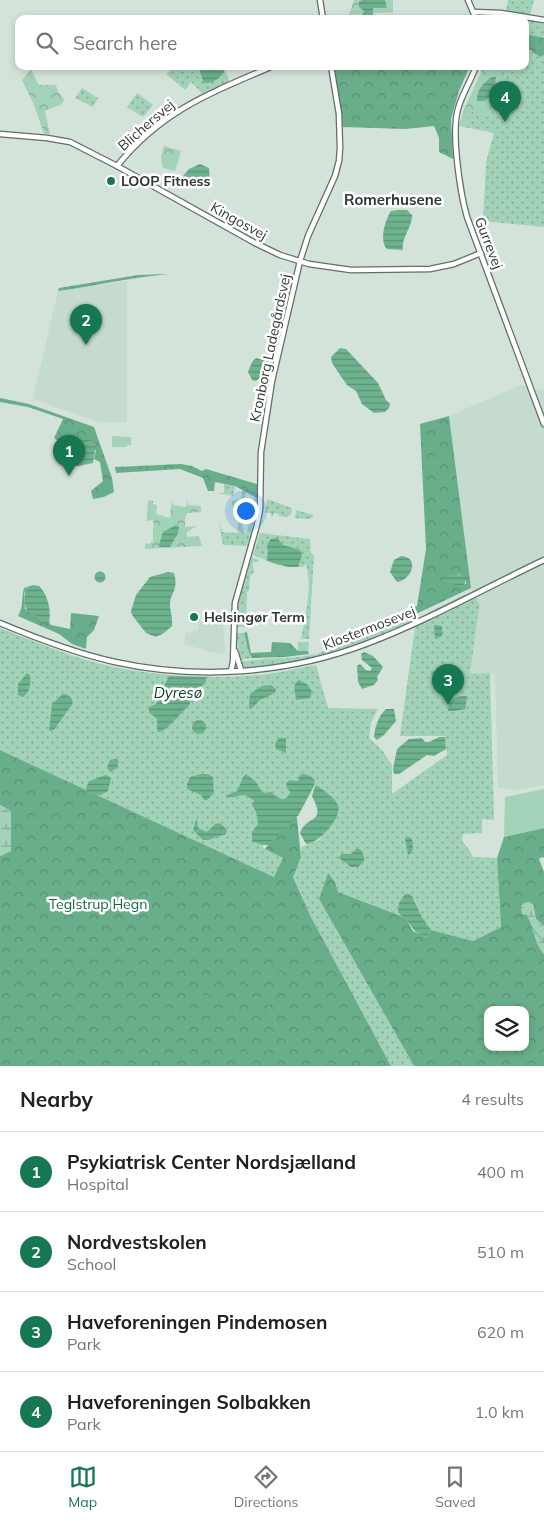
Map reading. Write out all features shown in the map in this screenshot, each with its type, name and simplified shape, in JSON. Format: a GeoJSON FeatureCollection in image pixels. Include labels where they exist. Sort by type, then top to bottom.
{"type":"FeatureCollection","features":[{"type":"Feature","properties":{"kind":"street"},"geometry":{"type":"LineString","coordinates":[[320,0],[322,15]]}},
{"type":"Feature","properties":{"kind":"street"},"geometry":{"type":"LineString","coordinates":[[468,0],[475,15]]}},
{"type":"Feature","properties":{"kind":"street"},"geometry":{"type":"LineString","coordinates":[[474,12],[513,15]]}},
{"type":"Feature","properties":{"kind":"street"},"geometry":{"type":"LineString","coordinates":[[529,18],[544,20]]}},
{"type":"Feature","properties":{"kind":"street","name":"Blichersvej"},"geometry":{"type":"LineString","coordinates":[[117,166],[144,137],[184,106],[209,93],[264,70]]}},
{"type":"Feature","properties":{"kind":"street","name":"Kronborg Ladegårdsvej"},"geometry":{"type":"LineString","coordinates":[[231,671],[235,603],[260,510],[261,452],[267,404],[300,261],[335,176],[339,161],[339,114],[332,70]]}},
{"type":"Feature","properties":{"kind":"street","name":"Gurrevej"},"geometry":{"type":"LineString","coordinates":[[474,70],[458,111],[456,138],[463,204],[544,424]]}},
{"type":"Feature","properties":{"kind":"street","name":"Kingosvej"},"geometry":{"type":"LineString","coordinates":[[0,134],[70,142],[255,243],[280,255],[300,261],[351,270],[430,268],[454,264],[481,253]]}},
{"type":"Feature","properties":{"kind":"street","name":"Klostermosevej"},"geometry":{"type":"LineString","coordinates":[[0,624],[74,651],[116,662],[178,671],[231,671],[274,667],[311,661],[364,645],[433,615],[544,559]]}},
{"type":"Feature","properties":{"kind":"street","name":"Kronborg Ladegårdsvej"},"geometry":{"type":"LineString","coordinates":[[233,640],[240,670]]}},
{"type":"Feature","properties":{"kind":"shaded area"},"geometry":{"type":"Polygon","coordinates":[[[127,281],[127,422],[99,422],[33,399],[58,291],[127,281]]]}},
{"type":"Feature","properties":{"kind":"shaded area"},"geometry":{"type":"Polygon","coordinates":[[[521,385],[536,390],[544,388],[544,785],[517,790],[498,788],[495,673],[470,674],[480,607],[471,588],[449,416],[521,385]]]}},
{"type":"Feature","properties":{"kind":"shaded area"},"geometry":{"type":"Polygon","coordinates":[[[223,620],[225,654],[184,644],[186,632],[193,633],[193,630],[198,631],[199,622],[217,623],[223,620]]]}},
{"type":"Feature","properties":{"kind":"green space"},"geometry":{"type":"Polygon","coordinates":[[[354,0],[393,0],[393,12],[349,15],[354,0]]]}},
{"type":"Feature","properties":{"kind":"green space"},"geometry":{"type":"Polygon","coordinates":[[[508,0],[534,0],[530,15],[506,11],[508,0]]]}},
{"type":"Feature","properties":{"kind":"green space"},"geometry":{"type":"Polygon","coordinates":[[[529,21],[544,24],[544,227],[483,221],[486,162],[494,133],[464,127],[470,111],[490,117],[506,73],[498,70],[529,70],[529,21]]]}},
{"type":"Feature","properties":{"kind":"green space"},"geometry":{"type":"Polygon","coordinates":[[[529,35],[544,38],[544,55],[540,57],[529,49],[529,35]]]}},
{"type":"Feature","properties":{"kind":"green space"},"geometry":{"type":"Polygon","coordinates":[[[31,70],[39,85],[56,85],[58,92],[64,99],[62,104],[45,111],[50,134],[44,134],[34,105],[22,80],[31,70]]]}},
{"type":"Feature","properties":{"kind":"green space"},"geometry":{"type":"Polygon","coordinates":[[[170,70],[225,70],[229,81],[202,93],[191,82],[185,90],[166,74],[170,70]]]}},
{"type":"Feature","properties":{"kind":"green space"},"geometry":{"type":"Polygon","coordinates":[[[335,70],[468,70],[459,91],[451,119],[453,159],[439,152],[439,138],[434,126],[405,129],[343,127],[335,70]]]}},
{"type":"Feature","properties":{"kind":"green space"},"geometry":{"type":"Polygon","coordinates":[[[481,70],[500,70],[506,72],[490,118],[470,111],[464,127],[459,126],[463,112],[481,70]]]}},
{"type":"Feature","properties":{"kind":"green space"},"geometry":{"type":"Polygon","coordinates":[[[82,88],[98,98],[93,107],[75,98],[82,88]]]}},
{"type":"Feature","properties":{"kind":"green space"},"geometry":{"type":"Polygon","coordinates":[[[137,93],[153,105],[143,117],[127,107],[137,93]]]}},
{"type":"Feature","properties":{"kind":"green space"},"geometry":{"type":"Polygon","coordinates":[[[164,146],[181,151],[175,171],[163,168],[161,157],[164,146]]]}},
{"type":"Feature","properties":{"kind":"green space"},"geometry":{"type":"Polygon","coordinates":[[[169,274],[58,291],[59,288],[138,275],[169,274]]]}},
{"type":"Feature","properties":{"kind":"green space"},"geometry":{"type":"Polygon","coordinates":[[[0,398],[29,404],[94,427],[112,478],[114,492],[104,497],[93,499],[91,491],[103,481],[100,462],[94,459],[96,450],[75,443],[68,448],[54,438],[63,419],[28,407],[0,402],[0,398]]]}},
{"type":"Feature","properties":{"kind":"green space"},"geometry":{"type":"Polygon","coordinates":[[[449,416],[471,588],[414,615],[402,616],[417,606],[426,549],[420,424],[449,416]],[[458,574],[452,584],[456,586],[466,584],[463,576],[458,574]]]}},
{"type":"Feature","properties":{"kind":"green space"},"geometry":{"type":"Polygon","coordinates":[[[112,436],[131,437],[131,445],[127,445],[127,447],[112,447],[112,436]]]}},
{"type":"Feature","properties":{"kind":"green space"},"geometry":{"type":"Polygon","coordinates":[[[181,464],[192,466],[202,471],[206,469],[257,484],[257,498],[235,486],[215,482],[214,491],[208,491],[203,478],[180,469],[116,473],[115,467],[181,464]]]}},
{"type":"Feature","properties":{"kind":"green space"},"geometry":{"type":"Polygon","coordinates":[[[224,484],[235,486],[233,496],[218,493],[224,493],[224,484]]]}},
{"type":"Feature","properties":{"kind":"green space"},"geometry":{"type":"Polygon","coordinates":[[[243,489],[246,491],[243,507],[237,508],[237,512],[234,514],[232,501],[241,499],[243,489]]]}},
{"type":"Feature","properties":{"kind":"green space"},"geometry":{"type":"Polygon","coordinates":[[[254,496],[257,498],[247,546],[223,545],[218,518],[222,532],[238,533],[238,519],[242,521],[243,532],[247,533],[251,523],[254,496]]]}},
{"type":"Feature","properties":{"kind":"green space"},"geometry":{"type":"Polygon","coordinates":[[[172,499],[173,505],[186,507],[188,499],[188,505],[201,506],[201,512],[187,513],[185,527],[197,526],[187,532],[187,537],[199,536],[202,546],[145,549],[145,543],[149,544],[153,541],[154,527],[153,520],[145,521],[147,519],[148,500],[153,501],[153,504],[157,505],[156,514],[170,518],[172,499]]]}},
{"type":"Feature","properties":{"kind":"green space"},"geometry":{"type":"Polygon","coordinates":[[[267,499],[292,508],[291,514],[287,517],[274,513],[271,516],[271,513],[265,513],[267,499]]]}},
{"type":"Feature","properties":{"kind":"green space"},"geometry":{"type":"Polygon","coordinates":[[[296,510],[313,515],[313,517],[310,519],[295,518],[296,510]]]}},
{"type":"Feature","properties":{"kind":"green space"},"geometry":{"type":"Polygon","coordinates":[[[260,533],[310,539],[311,553],[314,556],[309,639],[301,639],[309,592],[306,564],[303,567],[278,565],[253,555],[260,533]]]}},
{"type":"Feature","properties":{"kind":"green space"},"geometry":{"type":"Polygon","coordinates":[[[252,557],[259,560],[258,562],[252,562],[254,572],[250,576],[249,591],[247,592],[246,627],[236,627],[239,601],[252,557]]]}},
{"type":"Feature","properties":{"kind":"green space"},"geometry":{"type":"Polygon","coordinates":[[[27,587],[24,594],[25,609],[35,614],[41,621],[70,629],[71,613],[99,616],[94,630],[87,637],[86,649],[72,644],[59,634],[18,616],[24,588],[27,587]]]}},
{"type":"Feature","properties":{"kind":"green space"},"geometry":{"type":"Polygon","coordinates":[[[466,594],[466,596],[430,614],[375,638],[317,656],[317,654],[371,630],[411,621],[466,594]]]}},
{"type":"Feature","properties":{"kind":"green space"},"geometry":{"type":"Polygon","coordinates":[[[476,597],[480,607],[470,674],[490,673],[494,820],[482,819],[482,833],[463,834],[462,841],[473,857],[497,858],[501,927],[473,941],[431,930],[422,917],[414,899],[398,912],[401,916],[338,892],[335,882],[328,874],[319,899],[414,1066],[391,1066],[311,917],[293,876],[301,857],[301,847],[321,839],[318,786],[314,786],[315,780],[290,780],[289,796],[281,799],[271,793],[263,794],[260,788],[243,777],[237,791],[232,794],[246,795],[253,799],[253,808],[256,812],[258,824],[256,828],[257,843],[283,858],[274,877],[0,750],[0,628],[86,660],[149,673],[218,677],[239,676],[267,674],[316,665],[328,708],[378,709],[371,723],[369,738],[382,750],[392,765],[392,794],[447,755],[445,736],[400,736],[415,627],[476,597]]]}},
{"type":"Feature","properties":{"kind":"green space"},"geometry":{"type":"Polygon","coordinates":[[[247,632],[251,653],[271,652],[272,642],[290,643],[298,651],[308,651],[309,654],[252,658],[244,633],[247,632]]]}},
{"type":"Feature","properties":{"kind":"green space"},"geometry":{"type":"Polygon","coordinates":[[[236,633],[244,633],[252,658],[240,660],[236,633]]]}},
{"type":"Feature","properties":{"kind":"green space"},"geometry":{"type":"Polygon","coordinates":[[[298,642],[309,642],[308,651],[298,651],[298,642]]]}},
{"type":"Feature","properties":{"kind":"green space"},"geometry":{"type":"Polygon","coordinates":[[[316,654],[317,657],[278,665],[244,668],[240,662],[297,657],[316,654]]]}},
{"type":"Feature","properties":{"kind":"green space","name":"Teglstrup Hegn"},"geometry":{"type":"Polygon","coordinates":[[[0,750],[274,877],[283,858],[265,849],[291,814],[297,818],[301,857],[293,877],[311,917],[391,1066],[0,1066],[0,856],[11,851],[11,811],[0,805],[0,750]]]}},
{"type":"Feature","properties":{"kind":"green space"},"geometry":{"type":"Polygon","coordinates":[[[544,789],[544,828],[504,837],[505,797],[544,789]]]}},
{"type":"Feature","properties":{"kind":"green space"},"geometry":{"type":"Polygon","coordinates":[[[0,805],[11,811],[11,851],[0,856],[0,805]]]}},
{"type":"Feature","properties":{"kind":"green space"},"geometry":{"type":"Polygon","coordinates":[[[544,828],[544,858],[539,859],[544,872],[544,926],[536,919],[533,904],[527,915],[538,945],[544,954],[544,1066],[414,1066],[319,899],[328,873],[335,882],[338,892],[401,916],[406,919],[413,931],[426,937],[431,930],[473,941],[501,927],[497,858],[504,837],[544,828]]]}},
{"type":"Feature","properties":{"kind":"green space"},"geometry":{"type":"Polygon","coordinates":[[[529,902],[533,904],[536,919],[544,926],[544,954],[538,945],[527,915],[522,914],[521,906],[529,902]]]}},
{"type":"Feature","properties":{"kind":"water"},"geometry":{"type":"Polygon","coordinates":[[[362,0],[385,0],[387,8],[373,8],[373,15],[362,15],[364,11],[359,7],[359,2],[362,0]]]}},
{"type":"Feature","properties":{"kind":"water"},"geometry":{"type":"Polygon","coordinates":[[[200,70],[223,70],[224,72],[216,80],[204,83],[200,70]]]}},
{"type":"Feature","properties":{"kind":"water"},"geometry":{"type":"Polygon","coordinates":[[[492,77],[496,77],[493,93],[485,101],[477,101],[481,87],[492,77]]]}},
{"type":"Feature","properties":{"kind":"water"},"geometry":{"type":"Polygon","coordinates":[[[200,164],[209,168],[209,187],[203,188],[183,183],[183,176],[189,169],[200,164]]]}},
{"type":"Feature","properties":{"kind":"water"},"geometry":{"type":"Polygon","coordinates":[[[407,210],[412,215],[412,220],[404,241],[403,250],[387,249],[383,241],[385,225],[391,211],[407,210]]]}},
{"type":"Feature","properties":{"kind":"water"},"geometry":{"type":"Polygon","coordinates":[[[340,348],[346,349],[378,383],[390,404],[385,412],[374,413],[362,404],[356,391],[347,385],[332,363],[331,357],[340,348]]]}},
{"type":"Feature","properties":{"kind":"water"},"geometry":{"type":"Polygon","coordinates":[[[256,358],[273,363],[269,375],[255,381],[252,380],[248,372],[256,358]]]}},
{"type":"Feature","properties":{"kind":"water"},"geometry":{"type":"Polygon","coordinates":[[[85,439],[90,439],[96,444],[93,463],[78,466],[68,464],[66,454],[69,448],[85,439]]]}},
{"type":"Feature","properties":{"kind":"water"},"geometry":{"type":"Polygon","coordinates":[[[176,525],[179,527],[178,533],[170,547],[161,547],[159,545],[163,532],[176,525]]]}},
{"type":"Feature","properties":{"kind":"water"},"geometry":{"type":"Polygon","coordinates":[[[277,538],[283,545],[300,550],[302,555],[298,567],[288,567],[267,561],[267,544],[271,539],[277,538]]]}},
{"type":"Feature","properties":{"kind":"water"},"geometry":{"type":"Polygon","coordinates":[[[401,556],[407,557],[410,560],[412,569],[407,577],[397,582],[390,572],[394,560],[401,556]]]}},
{"type":"Feature","properties":{"kind":"water"},"geometry":{"type":"Polygon","coordinates":[[[100,571],[106,577],[100,583],[94,577],[100,571]]]}},
{"type":"Feature","properties":{"kind":"water"},"geometry":{"type":"Polygon","coordinates":[[[168,572],[174,573],[175,579],[175,588],[170,605],[172,626],[156,637],[146,633],[131,611],[136,595],[150,577],[168,572]]]}},
{"type":"Feature","properties":{"kind":"water"},"geometry":{"type":"Polygon","coordinates":[[[453,574],[467,576],[464,586],[460,588],[443,579],[453,574]]]}},
{"type":"Feature","properties":{"kind":"water"},"geometry":{"type":"Polygon","coordinates":[[[39,586],[42,589],[46,598],[50,613],[49,622],[41,621],[35,614],[30,614],[26,608],[24,598],[26,590],[27,587],[39,586]]]}},
{"type":"Feature","properties":{"kind":"water"},"geometry":{"type":"Polygon","coordinates":[[[434,625],[442,626],[442,636],[435,639],[434,625]]]}},
{"type":"Feature","properties":{"kind":"water"},"geometry":{"type":"Polygon","coordinates":[[[364,652],[373,656],[383,667],[374,685],[362,689],[358,682],[357,666],[360,664],[370,671],[372,668],[362,660],[361,654],[364,652]]]}},
{"type":"Feature","properties":{"kind":"water"},"geometry":{"type":"Polygon","coordinates":[[[27,673],[30,675],[30,685],[29,690],[23,697],[18,695],[18,684],[27,673]]]}},
{"type":"Feature","properties":{"kind":"water","name":"Dyresø"},"geometry":{"type":"Polygon","coordinates":[[[169,676],[206,677],[206,682],[194,693],[189,705],[169,726],[158,732],[157,719],[149,712],[149,707],[156,704],[169,676]]]}},
{"type":"Feature","properties":{"kind":"water"},"geometry":{"type":"Polygon","coordinates":[[[299,680],[308,685],[312,692],[310,698],[296,700],[295,684],[299,680]]]}},
{"type":"Feature","properties":{"kind":"water"},"geometry":{"type":"Polygon","coordinates":[[[271,685],[276,689],[275,693],[260,700],[251,709],[249,708],[250,694],[262,686],[271,685]]]}},
{"type":"Feature","properties":{"kind":"water"},"geometry":{"type":"Polygon","coordinates":[[[63,694],[68,695],[72,699],[72,705],[54,730],[49,731],[52,704],[63,694]]]}},
{"type":"Feature","properties":{"kind":"water"},"geometry":{"type":"Polygon","coordinates":[[[466,696],[465,709],[448,711],[449,704],[453,699],[466,696]]]}},
{"type":"Feature","properties":{"kind":"water"},"geometry":{"type":"Polygon","coordinates":[[[386,709],[394,709],[396,721],[377,740],[374,737],[376,725],[386,709]]]}},
{"type":"Feature","properties":{"kind":"water"},"geometry":{"type":"Polygon","coordinates":[[[199,720],[204,722],[206,727],[204,732],[199,734],[194,732],[192,727],[194,722],[199,720]]]}},
{"type":"Feature","properties":{"kind":"water"},"geometry":{"type":"Polygon","coordinates":[[[439,737],[445,737],[446,749],[434,756],[427,755],[399,774],[394,774],[393,769],[397,749],[409,739],[422,738],[425,742],[429,742],[439,737]]]}},
{"type":"Feature","properties":{"kind":"water"},"geometry":{"type":"Polygon","coordinates":[[[279,738],[286,738],[286,753],[276,749],[275,744],[279,738]]]}},
{"type":"Feature","properties":{"kind":"water"},"geometry":{"type":"Polygon","coordinates":[[[116,759],[119,761],[117,768],[110,772],[107,767],[110,760],[116,759]]]}},
{"type":"Feature","properties":{"kind":"water"},"geometry":{"type":"Polygon","coordinates":[[[208,774],[213,777],[214,793],[207,800],[187,789],[190,777],[208,774]]]}},
{"type":"Feature","properties":{"kind":"water"},"geometry":{"type":"Polygon","coordinates":[[[246,774],[256,782],[263,793],[271,792],[281,799],[286,798],[290,792],[286,783],[290,780],[298,781],[300,775],[304,774],[315,780],[314,786],[298,816],[269,845],[262,845],[252,841],[252,832],[258,824],[256,812],[252,805],[254,801],[243,795],[225,796],[237,791],[246,774]]]}},
{"type":"Feature","properties":{"kind":"water"},"geometry":{"type":"Polygon","coordinates":[[[106,775],[111,778],[108,791],[101,795],[88,794],[86,788],[89,781],[106,775]]]}},
{"type":"Feature","properties":{"kind":"water"},"geometry":{"type":"Polygon","coordinates":[[[315,786],[318,786],[336,802],[339,810],[329,829],[311,843],[306,844],[300,833],[303,827],[317,815],[316,805],[312,796],[315,786]]]}},
{"type":"Feature","properties":{"kind":"water"},"geometry":{"type":"Polygon","coordinates":[[[196,820],[198,828],[207,832],[215,824],[220,823],[227,830],[226,834],[203,840],[193,830],[196,820]]]}},
{"type":"Feature","properties":{"kind":"water"},"geometry":{"type":"Polygon","coordinates":[[[407,836],[412,839],[413,849],[408,855],[405,839],[407,836]]]}},
{"type":"Feature","properties":{"kind":"water"},"geometry":{"type":"Polygon","coordinates":[[[357,848],[361,850],[364,857],[364,861],[358,867],[351,867],[339,858],[341,854],[351,854],[357,848]]]}},
{"type":"Feature","properties":{"kind":"water"},"geometry":{"type":"Polygon","coordinates":[[[405,894],[412,896],[422,917],[431,930],[426,937],[416,931],[398,912],[399,903],[405,894]]]}},
{"type":"Feature","properties":{"kind":"waterway"},"geometry":{"type":"LineString","coordinates":[[523,917],[527,921]]}},
{"type":"Feature","properties":{"kind":"waterway"},"geometry":{"type":"LineString","coordinates":[[528,922],[544,943]]}},
{"type":"Feature","properties":{"kind":"waterway"},"geometry":{"type":"LineString","coordinates":[[288,1055],[259,980],[318,959]]}},
{"type":"Feature","properties":{"kind":"waterway"},"geometry":{"type":"LineString","coordinates":[[187,1001],[256,981]]}},
{"type":"Feature","properties":{"kind":"waterway"},"geometry":{"type":"LineString","coordinates":[[238,986],[238,996]]}},
{"type":"Feature","properties":{"kind":"waterway"},"geometry":{"type":"LineString","coordinates":[[236,1023],[238,1002]]}},
{"type":"Feature","properties":{"kind":"waterway"},"geometry":{"type":"LineString","coordinates":[[237,1029],[239,1047]]}},
{"type":"Feature","properties":{"kind":"waterway"},"geometry":{"type":"LineString","coordinates":[[237,1066],[239,1053],[282,1048],[311,1031],[323,1035],[347,1035]]}},
{"type":"Feature","properties":{"kind":"waterway"},"geometry":{"type":"LineString","coordinates":[[470,1048],[478,1041]]}},
{"type":"Feature","properties":{"kind":"waterway"},"geometry":{"type":"LineString","coordinates":[[469,1046],[473,1066]]}},
{"type":"Feature","properties":{"kind":"place","name":"Haveforeningen Solbakken"},"geometry":{"type":"Point","coordinates":[505,122]}},
{"type":"Feature","properties":{"kind":"place","name":"LOOP Fitness"},"geometry":{"type":"Point","coordinates":[111,181]}},
{"type":"Feature","properties":{"kind":"place","name":"Nordvestskolen"},"geometry":{"type":"Point","coordinates":[86,345]}},
{"type":"Feature","properties":{"kind":"place","name":"Psykiatrisk Center Nordsjælland"},"geometry":{"type":"Point","coordinates":[69,476]}},
{"type":"Feature","properties":{"kind":"place","name":"Helsingør Term"},"geometry":{"type":"Point","coordinates":[194,617]}},
{"type":"Feature","properties":{"kind":"place","name":"Haveforeningen Pindemosen"},"geometry":{"type":"Point","coordinates":[448,705]}},
{"type":"Feature","properties":{"kind":"district","name":"Romerhusene"},"geometry":{"type":"Point","coordinates":[393,199]}}]}
